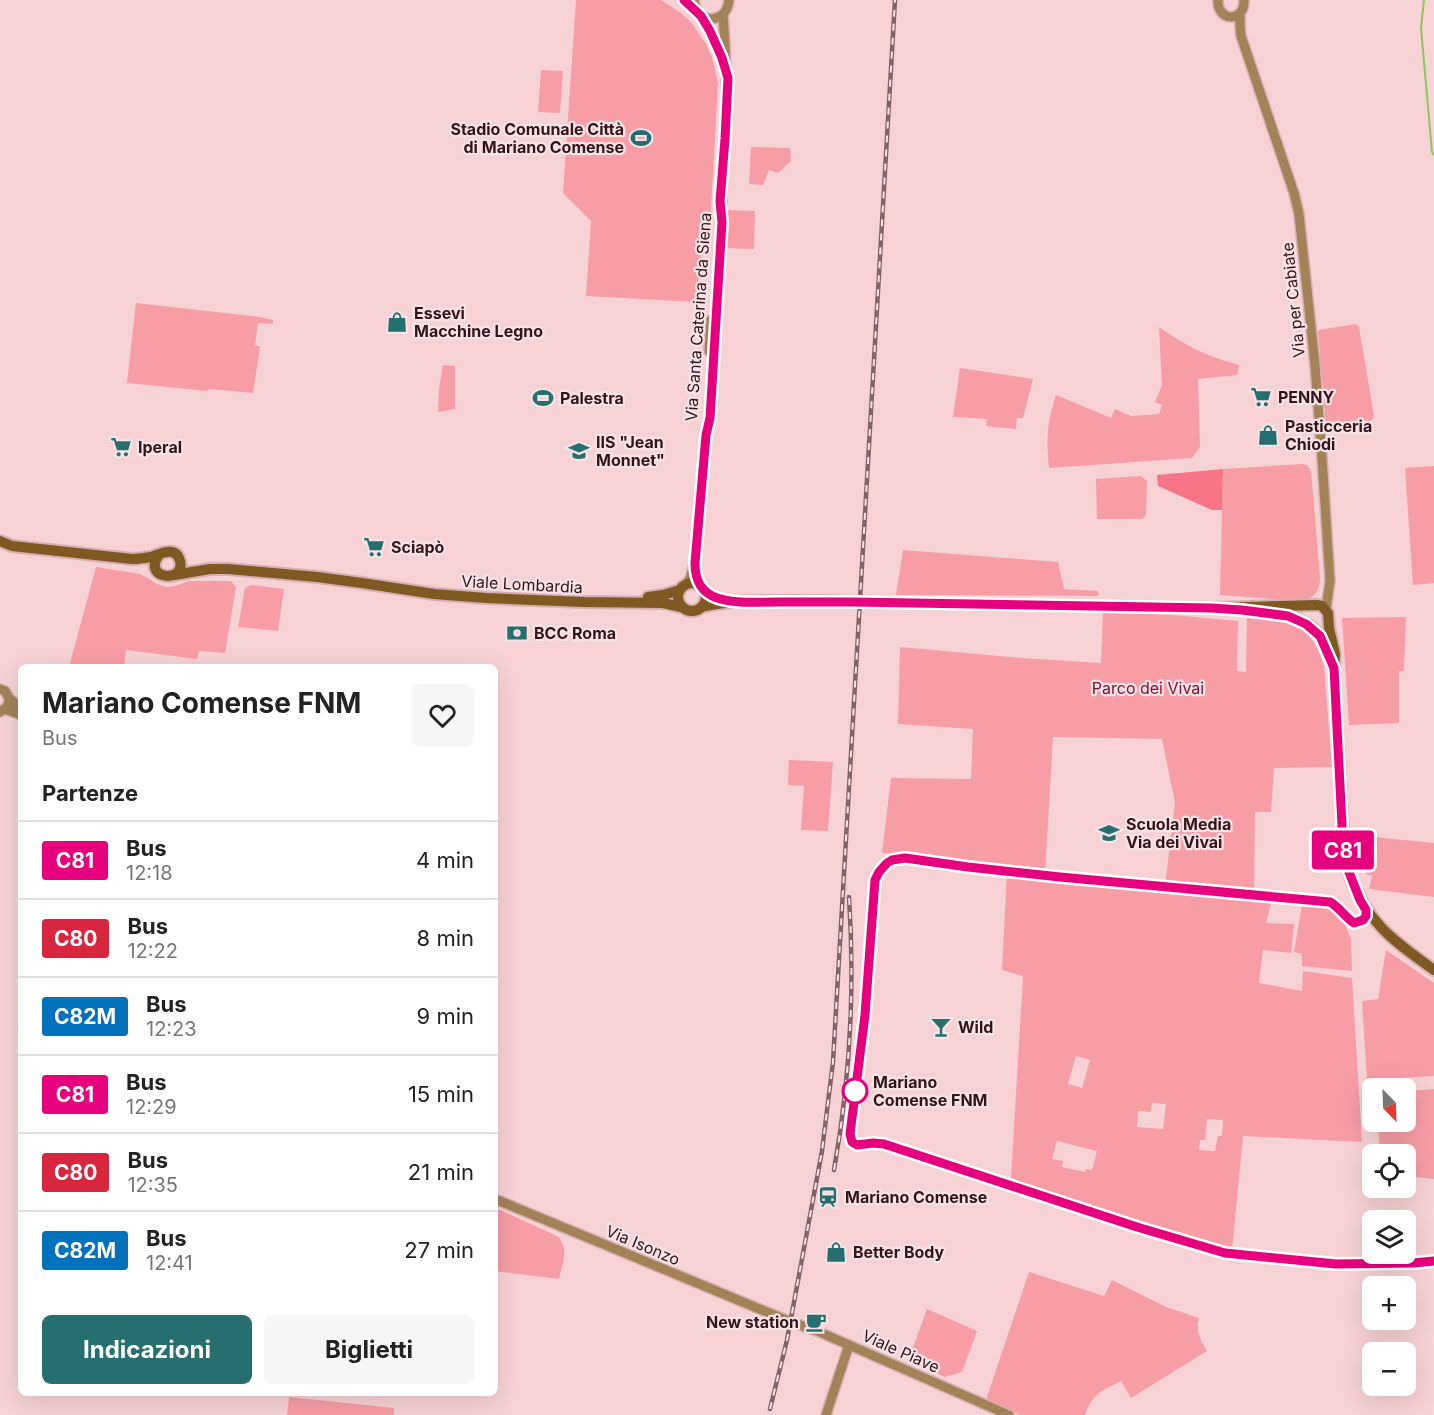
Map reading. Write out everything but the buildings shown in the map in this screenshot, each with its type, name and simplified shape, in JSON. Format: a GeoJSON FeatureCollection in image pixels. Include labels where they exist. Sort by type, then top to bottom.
{"type":"FeatureCollection","features":[{"type":"Feature","properties":{"kind":"main road"},"geometry":{"type":"LineString","coordinates":[[0,541],[12,546]]}},
{"type":"Feature","properties":{"kind":"main road"},"geometry":{"type":"LineString","coordinates":[[0,547],[12,546],[132,559],[159,555],[166,551],[172,552],[180,560],[193,566],[210,569]]}},
{"type":"Feature","properties":{"kind":"main road"},"geometry":{"type":"LineString","coordinates":[[156,570],[155,564],[159,555]]}},
{"type":"Feature","properties":{"kind":"main road"},"geometry":{"type":"LineString","coordinates":[[132,559],[156,570],[162,576],[210,569]]}},
{"type":"Feature","properties":{"kind":"main road"},"geometry":{"type":"LineString","coordinates":[[174,575],[180,568],[180,560]]}},
{"type":"Feature","properties":{"kind":"main road","name":"Viale Lombardia"},"geometry":{"type":"LineString","coordinates":[[210,569],[503,593],[608,598],[653,597],[683,587]]}},
{"type":"Feature","properties":{"kind":"main road","name":"Viale Lombardia"},"geometry":{"type":"LineString","coordinates":[[362,582],[429,593],[486,598],[663,603],[681,607]]}},
{"type":"Feature","properties":{"kind":"main road"},"geometry":{"type":"LineString","coordinates":[[738,602],[712,596],[691,583],[683,587],[677,597],[681,607],[688,611],[715,604],[738,602],[1211,608],[1322,606],[1329,617],[1335,654],[1342,847],[1347,867],[1360,900],[1386,934],[1434,970]]}},
{"type":"Feature","properties":{"kind":"main road"},"geometry":{"type":"LineString","coordinates":[[702,588],[705,600],[702,607]]}},
{"type":"Feature","properties":{"kind":"main road"},"geometry":{"type":"LineString","coordinates":[[1312,606],[1305,614],[1310,626],[1321,638],[1334,668]]}},
{"type":"Feature","properties":{"kind":"main road"},"geometry":{"type":"LineString","coordinates":[[1211,608],[1283,615],[1321,629],[1329,622]]}},
{"type":"Feature","properties":{"kind":"main road"},"geometry":{"type":"LineString","coordinates":[[1343,832],[1356,880],[1371,907],[1392,932],[1434,965]]}},
{"type":"Feature","properties":{"kind":"street"},"geometry":{"type":"LineString","coordinates":[[684,0],[708,19],[714,19],[723,14],[728,7],[729,0]]}},
{"type":"Feature","properties":{"kind":"street"},"geometry":{"type":"LineString","coordinates":[[694,0],[695,8],[700,14]]}},
{"type":"Feature","properties":{"kind":"street","name":"Via per Cabiate"},"geometry":{"type":"LineString","coordinates":[[1218,0],[1220,11],[1229,17],[1241,36]]}},
{"type":"Feature","properties":{"kind":"street","name":"Via per Cabiate"},"geometry":{"type":"LineString","coordinates":[[1244,0],[1244,7],[1240,13],[1241,36],[1298,207],[1315,365],[1329,587],[1326,609]]}},
{"type":"Feature","properties":{"kind":"street"},"geometry":{"type":"LineString","coordinates":[[1229,17],[1240,13]]}},
{"type":"Feature","properties":{"kind":"street","name":"Via Santa Caterina da Siena"},"geometry":{"type":"LineString","coordinates":[[700,14],[719,49],[728,78]]}},
{"type":"Feature","properties":{"kind":"street","name":"Via Santa Caterina da Siena"},"geometry":{"type":"LineString","coordinates":[[702,588],[695,574],[695,563],[706,435],[704,417],[717,217],[725,139],[728,78],[723,14]]}},
{"type":"Feature","properties":{"kind":"street","name":"Via Santa Caterina da Siena"},"geometry":{"type":"LineString","coordinates":[[683,587],[690,579],[695,563]]}},
{"type":"Feature","properties":{"kind":"street"},"geometry":{"type":"LineString","coordinates":[[1312,606],[1325,588],[1328,571]]}},
{"type":"Feature","properties":{"kind":"street"},"geometry":{"type":"LineString","coordinates":[[0,688],[18,706]]}},
{"type":"Feature","properties":{"kind":"street"},"geometry":{"type":"LineString","coordinates":[[2,711],[8,706],[9,698]]}},
{"type":"Feature","properties":{"kind":"street"},"geometry":{"type":"LineString","coordinates":[[2,711],[18,714]]}},
{"type":"Feature","properties":{"kind":"street","name":"Via Isonzo"},"geometry":{"type":"LineString","coordinates":[[498,1200],[780,1318]]}},
{"type":"Feature","properties":{"kind":"street","name":"Viale Piave"},"geometry":{"type":"LineString","coordinates":[[780,1318],[817,1331],[1009,1415]]}},
{"type":"Feature","properties":{"kind":"street"},"geometry":{"type":"LineString","coordinates":[[826,1415],[849,1345]]}},
{"type":"Feature","properties":{"kind":"green space","name":"Stadio Comunale Città di Mariano Comense"},"geometry":{"type":"Polygon","coordinates":[[[576,0],[661,0],[691,22],[712,57],[718,83],[710,227],[703,227],[697,302],[586,296],[591,221],[563,193],[576,0]]]}},
{"type":"Feature","properties":{"kind":"green space"},"geometry":{"type":"Polygon","coordinates":[[[541,70],[563,71],[560,113],[538,112],[541,70]]]}},
{"type":"Feature","properties":{"kind":"green space"},"geometry":{"type":"Polygon","coordinates":[[[751,147],[790,148],[791,161],[778,173],[769,170],[763,185],[749,184],[751,147]]]}},
{"type":"Feature","properties":{"kind":"green space"},"geometry":{"type":"Polygon","coordinates":[[[724,210],[755,211],[754,249],[723,248],[724,210]]]}},
{"type":"Feature","properties":{"kind":"green space"},"geometry":{"type":"Polygon","coordinates":[[[136,303],[273,320],[273,324],[258,323],[255,345],[260,347],[253,393],[127,383],[136,303]]]}},
{"type":"Feature","properties":{"kind":"green space"},"geometry":{"type":"Polygon","coordinates":[[[1356,324],[1359,327],[1374,416],[1367,422],[1329,428],[1326,427],[1318,332],[1356,324]]]}},
{"type":"Feature","properties":{"kind":"green space"},"geometry":{"type":"Polygon","coordinates":[[[1159,327],[1198,350],[1239,365],[1237,375],[1198,379],[1200,447],[1192,458],[1049,468],[1048,431],[1056,395],[1111,418],[1115,409],[1131,416],[1159,414],[1162,405],[1155,402],[1162,385],[1159,327]]]}},
{"type":"Feature","properties":{"kind":"green space"},"geometry":{"type":"Polygon","coordinates":[[[443,365],[455,366],[455,409],[438,412],[439,388],[443,365]]]}},
{"type":"Feature","properties":{"kind":"green space"},"geometry":{"type":"Polygon","coordinates":[[[960,368],[1033,379],[1023,418],[1017,418],[1016,429],[986,426],[987,419],[953,417],[960,368]]]}},
{"type":"Feature","properties":{"kind":"green space"},"geometry":{"type":"Polygon","coordinates":[[[1307,465],[1311,471],[1320,577],[1316,593],[1301,601],[1220,595],[1223,469],[1307,465]]]}},
{"type":"Feature","properties":{"kind":"green space"},"geometry":{"type":"Polygon","coordinates":[[[1434,466],[1434,583],[1413,585],[1405,468],[1434,466]]]}},
{"type":"Feature","properties":{"kind":"green space"},"geometry":{"type":"Polygon","coordinates":[[[1141,476],[1147,481],[1146,515],[1142,519],[1097,519],[1096,479],[1141,476]]]}},
{"type":"Feature","properties":{"kind":"green space"},"geometry":{"type":"Polygon","coordinates":[[[903,550],[1058,562],[1064,589],[1098,591],[1099,596],[896,595],[903,550]]]}},
{"type":"Feature","properties":{"kind":"green space"},"geometry":{"type":"Polygon","coordinates":[[[96,567],[140,574],[167,587],[189,581],[231,581],[236,587],[225,653],[199,651],[197,659],[126,650],[124,664],[70,664],[96,567]]]}},
{"type":"Feature","properties":{"kind":"green space"},"geometry":{"type":"Polygon","coordinates":[[[251,585],[284,589],[278,631],[238,627],[245,588],[251,585]]]}},
{"type":"Feature","properties":{"kind":"green space","name":"Parco dei Vivai"},"geometry":{"type":"Polygon","coordinates":[[[1103,612],[1238,621],[1237,671],[1246,672],[1247,618],[1286,622],[1305,632],[1312,640],[1324,666],[1332,767],[1274,768],[1271,812],[1255,812],[1254,891],[1219,891],[1273,896],[1266,923],[1294,924],[1291,953],[1263,950],[1259,983],[1302,991],[1303,971],[1352,978],[1362,1142],[1243,1136],[1232,1251],[1011,1178],[1023,976],[1002,970],[1007,871],[968,867],[968,862],[882,853],[891,778],[971,779],[973,729],[898,724],[900,647],[1101,663],[1103,612]],[[1053,737],[1045,875],[1165,886],[1175,803],[1162,739],[1053,737]],[[1076,1056],[1068,1084],[1082,1088],[1090,1060],[1076,1056]],[[1152,1103],[1151,1112],[1138,1111],[1137,1127],[1163,1129],[1166,1104],[1152,1103]],[[1207,1119],[1205,1140],[1200,1140],[1199,1150],[1215,1151],[1218,1136],[1222,1136],[1223,1120],[1207,1119]],[[1057,1141],[1052,1159],[1063,1161],[1062,1167],[1085,1172],[1086,1169],[1092,1170],[1097,1151],[1057,1141]]]}},
{"type":"Feature","properties":{"kind":"green space"},"geometry":{"type":"Polygon","coordinates":[[[1406,617],[1404,671],[1399,671],[1399,723],[1349,725],[1342,618],[1406,617]]]}},
{"type":"Feature","properties":{"kind":"green space"},"geometry":{"type":"Polygon","coordinates":[[[789,760],[833,762],[828,831],[801,830],[804,786],[788,785],[789,760]]]}},
{"type":"Feature","properties":{"kind":"green space"},"geometry":{"type":"Polygon","coordinates":[[[1374,837],[1434,843],[1434,897],[1369,889],[1372,876],[1366,874],[1367,851],[1373,851],[1374,837]]]}},
{"type":"Feature","properties":{"kind":"green space"},"geometry":{"type":"Polygon","coordinates":[[[1302,905],[1328,908],[1341,915],[1351,939],[1352,971],[1302,966],[1302,954],[1294,952],[1302,905]]]}},
{"type":"Feature","properties":{"kind":"green space"},"geometry":{"type":"Polygon","coordinates":[[[1386,950],[1434,983],[1434,1076],[1367,1078],[1362,1001],[1378,999],[1386,950]]]}},
{"type":"Feature","properties":{"kind":"green space"},"geometry":{"type":"Polygon","coordinates":[[[1434,1089],[1434,1179],[1416,1177],[1416,1144],[1379,1144],[1379,1132],[1416,1132],[1416,1090],[1434,1089]]]}},
{"type":"Feature","properties":{"kind":"green space"},"geometry":{"type":"Polygon","coordinates":[[[498,1209],[557,1236],[561,1240],[564,1256],[559,1279],[498,1271],[498,1209]]]}},
{"type":"Feature","properties":{"kind":"green space"},"geometry":{"type":"Polygon","coordinates":[[[1029,1272],[1104,1296],[1112,1280],[1166,1307],[1199,1318],[1198,1331],[1207,1351],[1131,1398],[1121,1381],[1098,1393],[1085,1415],[1020,1415],[985,1403],[1029,1272]]]}},
{"type":"Feature","properties":{"kind":"green space"},"geometry":{"type":"Polygon","coordinates":[[[927,1309],[977,1331],[962,1372],[945,1377],[908,1361],[927,1309]]]}},
{"type":"Feature","properties":{"kind":"green space"},"geometry":{"type":"Polygon","coordinates":[[[289,1397],[394,1408],[394,1415],[287,1415],[289,1397]]]}},
{"type":"Feature","properties":{"kind":"shaded area"},"geometry":{"type":"Polygon","coordinates":[[[1223,469],[1222,510],[1212,510],[1158,486],[1157,475],[1223,469]]]}},
{"type":"Feature","properties":{"kind":"waterway"},"geometry":{"type":"LineString","coordinates":[[1424,0],[1421,28],[1434,155]]}},
{"type":"Feature","properties":{"kind":"railway"},"geometry":{"type":"LineString","coordinates":[[770,1409],[787,1340],[822,1151],[833,1062],[895,0]]}},
{"type":"Feature","properties":{"kind":"railway"},"geometry":{"type":"LineString","coordinates":[[834,1170],[844,1102],[850,1034],[849,897]]}},
{"type":"Feature","properties":{"kind":"bus line","name":"C81"},"geometry":{"type":"LineString","coordinates":[[684,0],[701,16],[710,31],[728,78],[710,418],[706,435],[695,563],[695,574],[699,585],[712,596],[738,602],[1211,608],[1286,615],[1316,631],[1334,668],[1343,832],[1341,840],[1350,876],[1366,910],[1363,920],[1354,923],[1330,902],[1060,877],[905,858],[892,860],[882,867],[875,880],[865,1015],[850,1139],[857,1145],[884,1144],[1215,1251],[1336,1264],[1434,1261]]}},
{"type":"Feature","properties":{"kind":"place","name":"Stadio Comunale Città di Mariano Comense"},"geometry":{"type":"Point","coordinates":[641,138]}},
{"type":"Feature","properties":{"kind":"place","name":"Essevi Macchine Legno"},"geometry":{"type":"Point","coordinates":[397,322]}},
{"type":"Feature","properties":{"kind":"place","name":"PENNY"},"geometry":{"type":"Point","coordinates":[1261,397]}},
{"type":"Feature","properties":{"kind":"place","name":"Palestra"},"geometry":{"type":"Point","coordinates":[543,398]}},
{"type":"Feature","properties":{"kind":"place","name":"Pasticceria Chiodi"},"geometry":{"type":"Point","coordinates":[1268,435]}},
{"type":"Feature","properties":{"kind":"place","name":"Iperal"},"geometry":{"type":"Point","coordinates":[121,447]}},
{"type":"Feature","properties":{"kind":"place","name":"IIS \"Jean Monnet\""},"geometry":{"type":"Point","coordinates":[579,451]}},
{"type":"Feature","properties":{"kind":"place","name":"Sciapò"},"geometry":{"type":"Point","coordinates":[374,547]}},
{"type":"Feature","properties":{"kind":"place","name":"BCC Roma"},"geometry":{"type":"Point","coordinates":[517,633]}},
{"type":"Feature","properties":{"kind":"place","name":"Scuola Media Via dei Vivai"},"geometry":{"type":"Point","coordinates":[1109,833]}},
{"type":"Feature","properties":{"kind":"place","name":"Wild"},"geometry":{"type":"Point","coordinates":[941,1027]}},
{"type":"Feature","properties":{"kind":"place","name":"Mariano Comense FNM"},"geometry":{"type":"Point","coordinates":[855,1091]}},
{"type":"Feature","properties":{"kind":"place","name":"Mariano Comense"},"geometry":{"type":"Point","coordinates":[828,1197]}},
{"type":"Feature","properties":{"kind":"place","name":"Better Body"},"geometry":{"type":"Point","coordinates":[836,1252]}},
{"type":"Feature","properties":{"kind":"place","name":"New station"},"geometry":{"type":"Point","coordinates":[816,1322]}}]}
